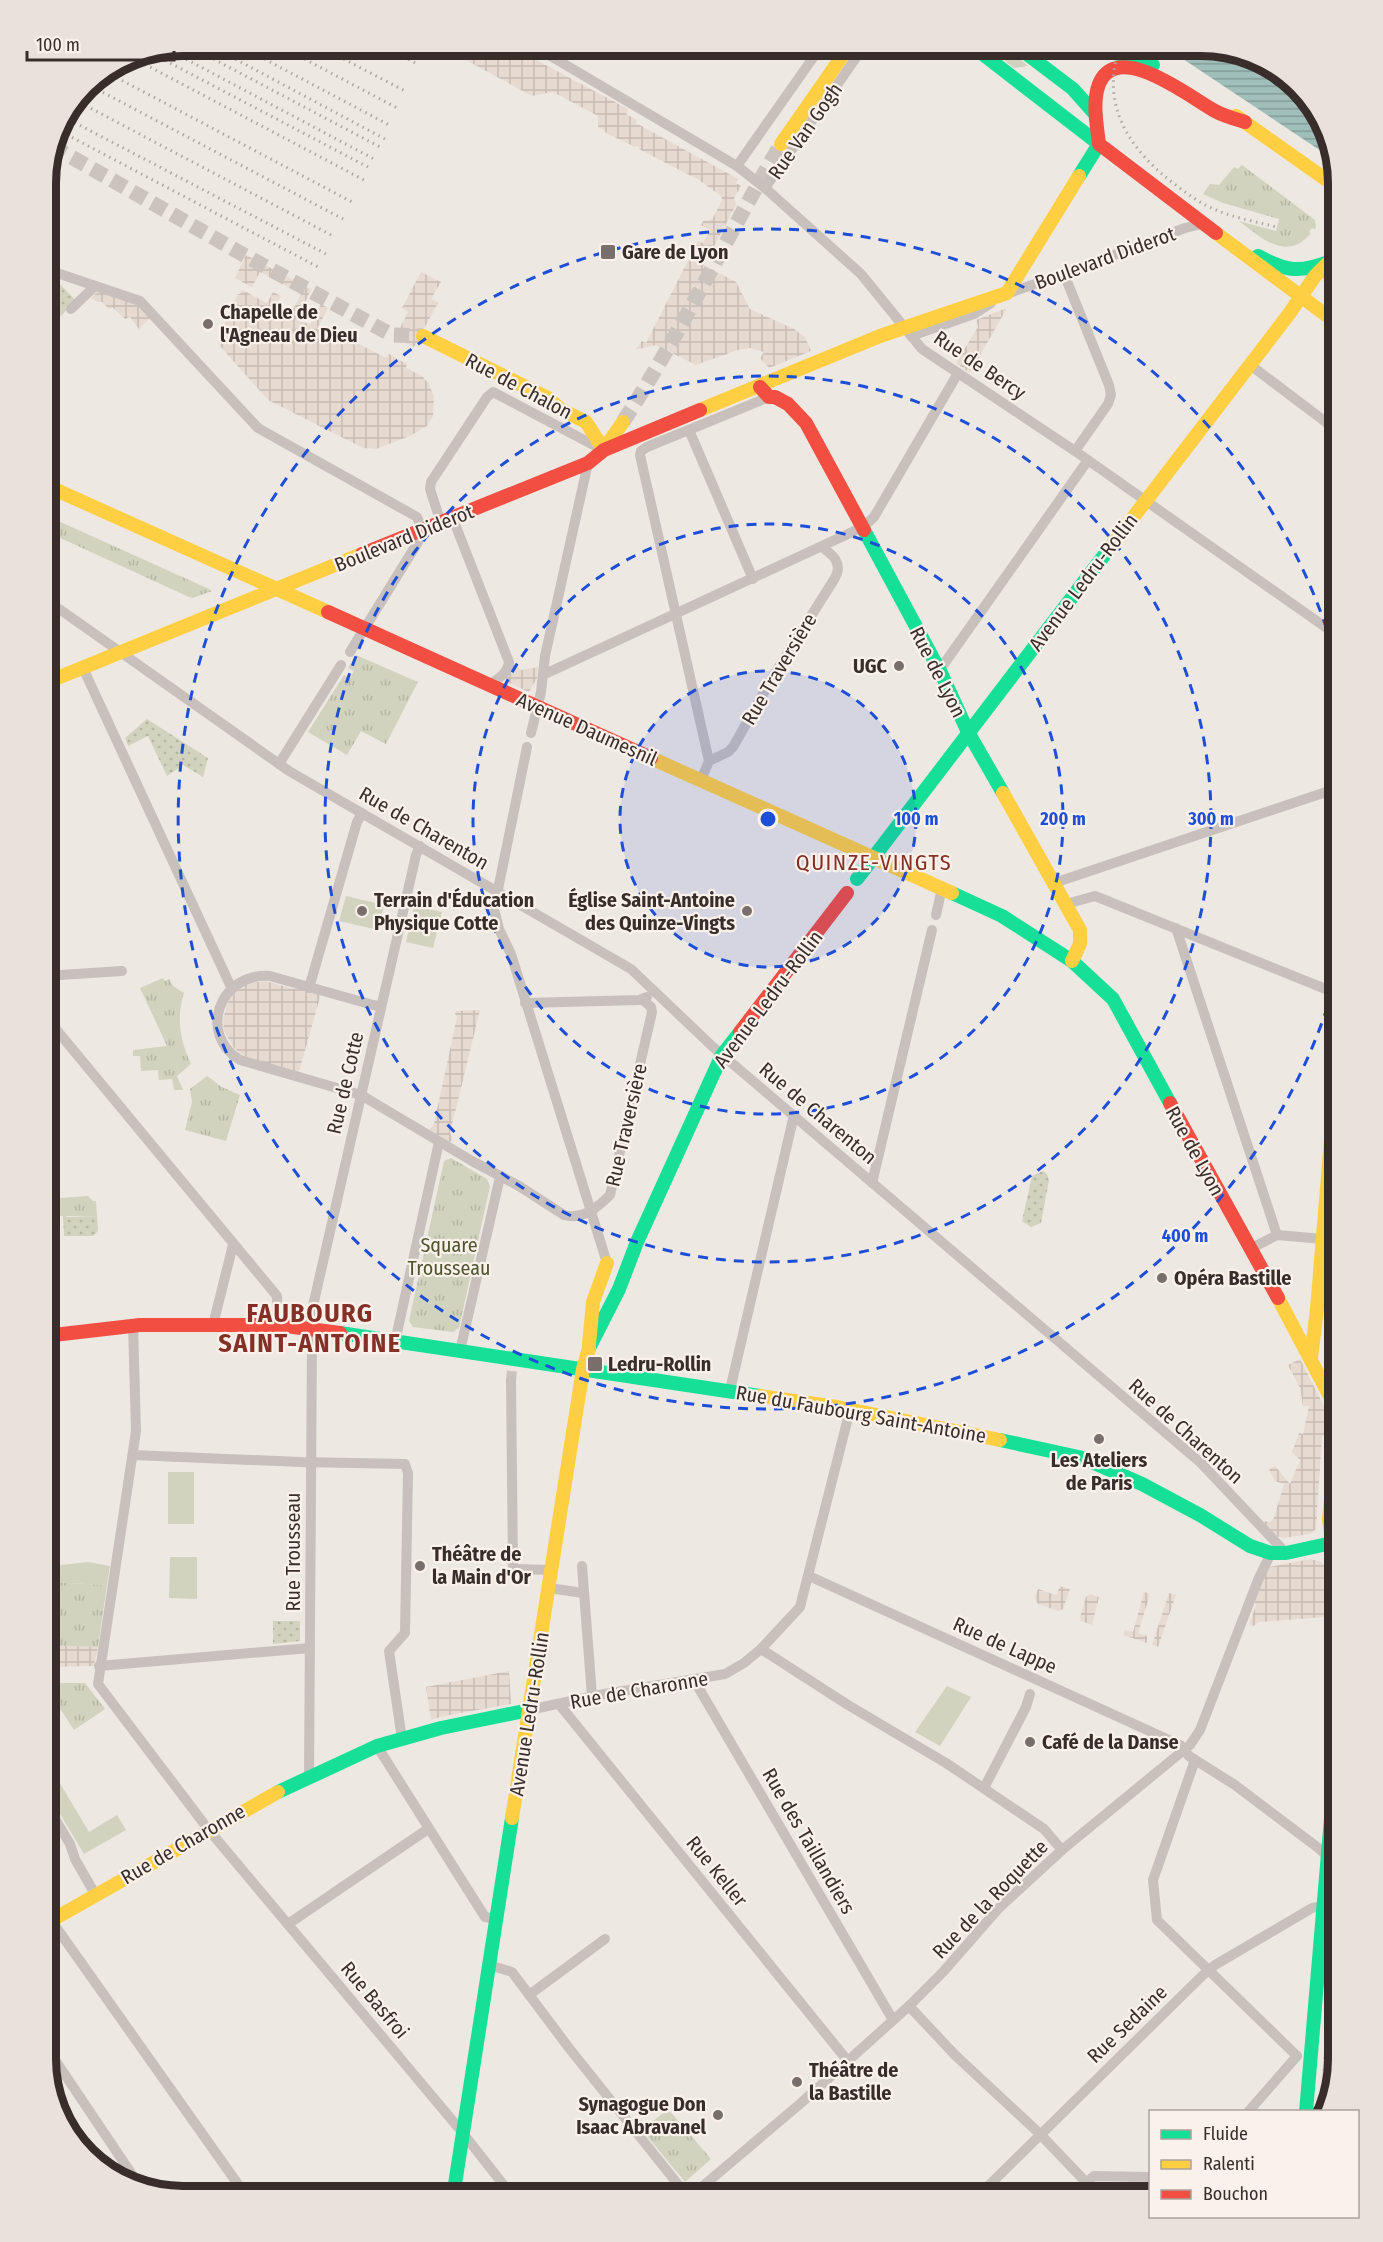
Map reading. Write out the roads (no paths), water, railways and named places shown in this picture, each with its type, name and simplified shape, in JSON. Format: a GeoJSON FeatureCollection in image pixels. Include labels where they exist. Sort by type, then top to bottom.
{"type":"FeatureCollection","features":[{"type":"Feature","properties":{"kind":"main road","name":"Rue Van Gogh"},"geometry":{"type":"LineString","coordinates":[[781,144],[842,56]]}},
{"type":"Feature","properties":{"kind":"main road"},"geometry":{"type":"LineString","coordinates":[[985,56],[1202,224],[1328,317]]}},
{"type":"Feature","properties":{"kind":"main road"},"geometry":{"type":"LineString","coordinates":[[1030,56],[1073,89],[1096,115]]}},
{"type":"Feature","properties":{"kind":"main road"},"geometry":{"type":"LineString","coordinates":[[1130,56],[1164,71],[1245,122],[1328,181]]}},
{"type":"Feature","properties":{"kind":"main road"},"geometry":{"type":"LineString","coordinates":[[1007,293],[1099,144],[1096,115],[1100,81],[1111,70],[1125,68],[1146,72],[1218,112],[1245,122]]}},
{"type":"Feature","properties":{"kind":"main road"},"geometry":{"type":"LineString","coordinates":[[1202,224],[1284,270],[1299,272],[1328,259]]}},
{"type":"Feature","properties":{"kind":"main road","name":"Avenue Ledru-Rollin"},"geometry":{"type":"LineString","coordinates":[[857,879],[1328,263]]}},
{"type":"Feature","properties":{"kind":"main road","name":"Boulevard Diderot"},"geometry":{"type":"LineString","coordinates":[[56,679],[588,463],[604,450],[765,392],[880,336],[907,332],[925,320],[1007,293]]}},
{"type":"Feature","properties":{"kind":"main road","name":"Rue de Chalon"},"geometry":{"type":"LineString","coordinates":[[423,336],[548,398],[586,423],[604,450]]}},
{"type":"Feature","properties":{"kind":"main road","name":"Rue de Lyon"},"geometry":{"type":"LineString","coordinates":[[765,392],[788,404],[806,423],[863,527],[939,671],[968,732],[1080,930],[1080,944],[1072,961]]}},
{"type":"Feature","properties":{"kind":"main road"},"geometry":{"type":"LineString","coordinates":[[604,450],[622,422]]}},
{"type":"Feature","properties":{"kind":"main road","name":"Avenue Daumesnil"},"geometry":{"type":"LineString","coordinates":[[56,490],[1010,920],[1072,961],[1113,999]]}},
{"type":"Feature","properties":{"kind":"main road","name":"Avenue Ledru-Rollin"},"geometry":{"type":"LineString","coordinates":[[455,2186],[583,1369],[589,1346],[621,1286],[638,1242],[722,1055],[847,893]]}},
{"type":"Feature","properties":{"kind":"main road","name":"Rue de Lyon"},"geometry":{"type":"LineString","coordinates":[[1113,999],[1328,1392]]}},
{"type":"Feature","properties":{"kind":"main road"},"geometry":{"type":"LineString","coordinates":[[1311,1358],[1328,1178]]}},
{"type":"Feature","properties":{"kind":"main road","name":"Avenue Ledru-Rollin"},"geometry":{"type":"LineString","coordinates":[[607,1263],[624,1255],[638,1242]]}},
{"type":"Feature","properties":{"kind":"main road"},"geometry":{"type":"LineString","coordinates":[[589,1346],[588,1334],[599,1283],[607,1263],[614,1266],[621,1286],[608,1288],[599,1283]]}},
{"type":"Feature","properties":{"kind":"main road","name":"Rue du Faubourg Saint-Antoine"},"geometry":{"type":"LineString","coordinates":[[56,1335],[133,1325],[278,1325],[460,1351],[512,1364],[583,1369],[850,1410],[1083,1458],[1149,1488],[1200,1515],[1250,1546],[1271,1553],[1328,1549]]}},
{"type":"Feature","properties":{"kind":"main road","name":"Rue de Charonne"},"geometry":{"type":"LineString","coordinates":[[56,1917],[208,1829],[309,1777],[377,1746],[441,1728],[530,1710]]}},
{"type":"Feature","properties":{"kind":"main road"},"geometry":{"type":"LineString","coordinates":[[1306,2110],[1304,2057],[1328,1922]]}},
{"type":"Feature","properties":{"kind":"street","name":"Rue de Bercy"},"geometry":{"type":"LineString","coordinates":[[551,56],[737,166],[765,188],[861,274],[922,349],[1075,451],[1328,629]]}},
{"type":"Feature","properties":{"kind":"street","name":"Rue Van Gogh"},"geometry":{"type":"LineString","coordinates":[[737,166],[814,56]]}},
{"type":"Feature","properties":{"kind":"street","name":"Rue Van Gogh"},"geometry":{"type":"LineString","coordinates":[[765,188],[857,56]]}},
{"type":"Feature","properties":{"kind":"street","name":"Boulevard Diderot"},"geometry":{"type":"LineString","coordinates":[[907,332],[974,314],[1007,293],[1185,228],[1202,224]]}},
{"type":"Feature","properties":{"kind":"street"},"geometry":{"type":"LineString","coordinates":[[56,276],[60,274],[140,301],[250,422],[412,512],[417,517],[423,531],[350,652]]}},
{"type":"Feature","properties":{"kind":"street"},"geometry":{"type":"LineString","coordinates":[[1064,274],[1111,395],[1108,404],[1075,451]]}},
{"type":"Feature","properties":{"kind":"street"},"geometry":{"type":"LineString","coordinates":[[71,309],[95,286]]}},
{"type":"Feature","properties":{"kind":"street"},"geometry":{"type":"LineString","coordinates":[[1249,364],[1327,423]]}},
{"type":"Feature","properties":{"kind":"street"},"geometry":{"type":"LineString","coordinates":[[545,674],[863,527],[874,517],[958,374]]}},
{"type":"Feature","properties":{"kind":"street"},"geometry":{"type":"LineString","coordinates":[[489,685],[504,674],[509,662],[447,521],[430,489],[431,482],[487,397],[493,392],[604,450]]}},
{"type":"Feature","properties":{"kind":"street","name":"Boulevard Diderot"},"geometry":{"type":"LineString","coordinates":[[676,614],[640,455],[641,451],[765,392]]}},
{"type":"Feature","properties":{"kind":"street"},"geometry":{"type":"LineString","coordinates":[[689,430],[753,579]]}},
{"type":"Feature","properties":{"kind":"street"},"geometry":{"type":"LineString","coordinates":[[939,671],[1088,460]]}},
{"type":"Feature","properties":{"kind":"street"},"geometry":{"type":"LineString","coordinates":[[531,733],[545,674],[545,656],[588,463]]}},
{"type":"Feature","properties":{"kind":"street","name":"Rue Traversière"},"geometry":{"type":"LineString","coordinates":[[709,760],[728,752],[733,747],[775,673],[836,578],[839,567],[834,556],[822,547]]}},
{"type":"Feature","properties":{"kind":"street","name":"Rue de Charenton"},"geometry":{"type":"LineString","coordinates":[[56,608],[279,764],[631,969],[722,1055],[1201,1463],[1286,1553]]}},
{"type":"Feature","properties":{"kind":"street"},"geometry":{"type":"LineString","coordinates":[[676,614],[709,760],[701,780]]}},
{"type":"Feature","properties":{"kind":"street"},"geometry":{"type":"LineString","coordinates":[[279,764],[341,665]]}},
{"type":"Feature","properties":{"kind":"street"},"geometry":{"type":"LineString","coordinates":[[83,668],[231,987]]}},
{"type":"Feature","properties":{"kind":"street"},"geometry":{"type":"LineString","coordinates":[[527,747],[494,909],[511,954],[607,1263]]}},
{"type":"Feature","properties":{"kind":"street"},"geometry":{"type":"LineString","coordinates":[[1054,883],[1328,791]]}},
{"type":"Feature","properties":{"kind":"street"},"geometry":{"type":"LineString","coordinates":[[309,987],[357,822],[362,813]]}},
{"type":"Feature","properties":{"kind":"street","name":"Rue de Cotte"},"geometry":{"type":"LineString","coordinates":[[312,1329],[311,1313],[416,855],[420,846]]}},
{"type":"Feature","properties":{"kind":"street"},"geometry":{"type":"LineString","coordinates":[[936,915],[942,888]]}},
{"type":"Feature","properties":{"kind":"street"},"geometry":{"type":"LineString","coordinates":[[1066,904],[1095,896],[1328,990]]}},
{"type":"Feature","properties":{"kind":"street"},"geometry":{"type":"LineString","coordinates":[[1176,928],[1277,1235]]}},
{"type":"Feature","properties":{"kind":"street"},"geometry":{"type":"LineString","coordinates":[[872,1183],[932,930]]}},
{"type":"Feature","properties":{"kind":"street"},"geometry":{"type":"LineString","coordinates":[[56,975],[122,971]]}},
{"type":"Feature","properties":{"kind":"street"},"geometry":{"type":"LineString","coordinates":[[381,1006],[262,976],[249,978],[231,987],[222,1000],[217,1022],[224,1045],[233,1056],[245,1063],[361,1095],[519,1186],[564,1215],[579,1216],[590,1212]]}},
{"type":"Feature","properties":{"kind":"street"},"geometry":{"type":"LineString","coordinates":[[525,1003],[642,999],[655,993]]}},
{"type":"Feature","properties":{"kind":"street","name":"Rue Traversière"},"geometry":{"type":"LineString","coordinates":[[590,1212],[610,1195],[652,1012],[651,1007],[642,999]]}},
{"type":"Feature","properties":{"kind":"street"},"geometry":{"type":"LineString","coordinates":[[56,1029],[277,1296],[278,1325]]}},
{"type":"Feature","properties":{"kind":"street"},"geometry":{"type":"LineString","coordinates":[[730,1390],[794,1115]]}},
{"type":"Feature","properties":{"kind":"street"},"geometry":{"type":"LineString","coordinates":[[395,1342],[439,1142]]}},
{"type":"Feature","properties":{"kind":"street"},"geometry":{"type":"LineString","coordinates":[[460,1351],[500,1177]]}},
{"type":"Feature","properties":{"kind":"street"},"geometry":{"type":"LineString","coordinates":[[1250,1249],[1277,1235],[1323,1239]]}},
{"type":"Feature","properties":{"kind":"street"},"geometry":{"type":"LineString","coordinates":[[213,1325],[233,1245]]}},
{"type":"Feature","properties":{"kind":"street"},"geometry":{"type":"LineString","coordinates":[[133,1325],[136,1431],[99,1666],[310,1648]]}},
{"type":"Feature","properties":{"kind":"street","name":"Rue Trousseau"},"geometry":{"type":"LineString","coordinates":[[309,1777],[312,1329]]}},
{"type":"Feature","properties":{"kind":"street"},"geometry":{"type":"LineString","coordinates":[[511,1381],[513,1569],[552,1570]]}},
{"type":"Feature","properties":{"kind":"street","name":"Rue de Charonne"},"geometry":{"type":"LineString","coordinates":[[530,1710],[592,1696],[725,1674],[744,1664],[761,1649],[800,1607],[850,1410]]}},
{"type":"Feature","properties":{"kind":"street"},"geometry":{"type":"LineString","coordinates":[[133,1455],[311,1463],[405,1464],[408,1473],[405,1633],[389,1651],[402,1739]]}},
{"type":"Feature","properties":{"kind":"street","name":"Rue de la Roquette"},"geometry":{"type":"LineString","coordinates":[[702,2186],[801,2103],[909,2006],[999,1908],[1062,1850],[1195,1739],[1258,1580],[1271,1553]]}},
{"type":"Feature","properties":{"kind":"street"},"geometry":{"type":"LineString","coordinates":[[582,1566],[592,1696]]}},
{"type":"Feature","properties":{"kind":"street","name":"Rue de Lappe"},"geometry":{"type":"LineString","coordinates":[[809,1576],[1036,1681],[1180,1744],[1195,1760],[1235,1785],[1328,1857]]}},
{"type":"Feature","properties":{"kind":"street"},"geometry":{"type":"LineString","coordinates":[[549,1588],[583,1593]]}},
{"type":"Feature","properties":{"kind":"street"},"geometry":{"type":"LineString","coordinates":[[761,1649],[984,1788],[1044,1829],[1062,1850]]}},
{"type":"Feature","properties":{"kind":"street","name":"Rue Basfroi"},"geometry":{"type":"LineString","coordinates":[[99,1666],[98,1684],[208,1829],[462,2132],[504,2186]]}},
{"type":"Feature","properties":{"kind":"street","name":"Rue des Taillandiers"},"geometry":{"type":"LineString","coordinates":[[694,1680],[893,2020]]}},
{"type":"Feature","properties":{"kind":"street"},"geometry":{"type":"LineString","coordinates":[[984,1788],[1026,1707],[1030,1694]]}},
{"type":"Feature","properties":{"kind":"street","name":"Rue Keller"},"geometry":{"type":"LineString","coordinates":[[559,1704],[847,2060]]}},
{"type":"Feature","properties":{"kind":"street"},"geometry":{"type":"LineString","coordinates":[[377,1746],[485,1917],[496,1919]]}},
{"type":"Feature","properties":{"kind":"street"},"geometry":{"type":"LineString","coordinates":[[1195,1760],[1152,1880],[1157,1920],[1209,1971],[1304,2057],[1250,2110]]}},
{"type":"Feature","properties":{"kind":"street"},"geometry":{"type":"LineString","coordinates":[[56,1820],[96,1894]]}},
{"type":"Feature","properties":{"kind":"street"},"geometry":{"type":"LineString","coordinates":[[288,1924],[428,1829]]}},
{"type":"Feature","properties":{"kind":"street","name":"Rue Sedaine"},"geometry":{"type":"LineString","coordinates":[[988,2186],[1215,1965],[1312,1908],[1328,1905]]}},
{"type":"Feature","properties":{"kind":"street"},"geometry":{"type":"LineString","coordinates":[[56,1933],[239,2186]]}},
{"type":"Feature","properties":{"kind":"street"},"geometry":{"type":"LineString","coordinates":[[529,1995],[605,1939]]}},
{"type":"Feature","properties":{"kind":"street"},"geometry":{"type":"LineString","coordinates":[[489,1965],[512,1972],[680,2186]]}},
{"type":"Feature","properties":{"kind":"street"},"geometry":{"type":"LineString","coordinates":[[909,2006],[955,2055],[1040,2134],[1090,2186]]}},
{"type":"Feature","properties":{"kind":"street"},"geometry":{"type":"LineString","coordinates":[[56,2061],[133,2176]]}},
{"type":"Feature","properties":{"kind":"street"},"geometry":{"type":"LineString","coordinates":[[120,2170],[126,2166]]}},
{"type":"Feature","properties":{"kind":"street"},"geometry":{"type":"LineString","coordinates":[[1081,2186],[1094,2176],[1149,2177]]}},
{"type":"Feature","properties":{"kind":"water"},"geometry":{"type":"Polygon","coordinates":[[[1178,56],[1225,58],[1241,62],[1271,77],[1296,99],[1306,112],[1321,142],[1324,153],[1178,56]]]}},
{"type":"Feature","properties":{"kind":"tunnel"},"geometry":{"type":"LineString","coordinates":[[623,422],[665,354],[781,144]]}},
{"type":"Feature","properties":{"kind":"tunnel"},"geometry":{"type":"LineString","coordinates":[[60,150],[244,255],[392,335],[423,336]]}},
{"type":"Feature","properties":{"kind":"tunnel"},"geometry":{"type":"LineString","coordinates":[[511,1381],[512,1370]]}},
{"type":"Feature","properties":{"kind":"railway"},"geometry":{"type":"LineString","coordinates":[[180,56],[374,159]]}},
{"type":"Feature","properties":{"kind":"railway"},"geometry":{"type":"LineString","coordinates":[[208,56],[380,147]]}},
{"type":"Feature","properties":{"kind":"railway"},"geometry":{"type":"LineString","coordinates":[[230,56],[385,139]]}},
{"type":"Feature","properties":{"kind":"railway"},"geometry":{"type":"LineString","coordinates":[[259,56],[391,126]]}},
{"type":"Feature","properties":{"kind":"railway"},"geometry":{"type":"LineString","coordinates":[[299,56],[399,109]]}},
{"type":"Feature","properties":{"kind":"railway"},"geometry":{"type":"LineString","coordinates":[[338,56],[407,92]]}},
{"type":"Feature","properties":{"kind":"railway"},"geometry":{"type":"LineString","coordinates":[[402,56],[417,64]]}},
{"type":"Feature","properties":{"kind":"railway"},"geometry":{"type":"LineString","coordinates":[[1117,56],[1113,88],[1116,107],[1123,125],[1145,158],[1177,186],[1205,205],[1231,215],[1277,227]]}},
{"type":"Feature","properties":{"kind":"railway"},"geometry":{"type":"LineString","coordinates":[[160,58],[368,167]]}},
{"type":"Feature","properties":{"kind":"railway"},"geometry":{"type":"LineString","coordinates":[[142,63],[364,180]]}},
{"type":"Feature","properties":{"kind":"railway"},"geometry":{"type":"LineString","coordinates":[[114,76],[354,203]]}},
{"type":"Feature","properties":{"kind":"railway"},"geometry":{"type":"LineString","coordinates":[[97,89],[345,220]]}},
{"type":"Feature","properties":{"kind":"railway"},"geometry":{"type":"LineString","coordinates":[[83,104],[335,237]]}},
{"type":"Feature","properties":{"kind":"railway"},"geometry":{"type":"LineString","coordinates":[[72,121],[326,254]]}},
{"type":"Feature","properties":{"kind":"railway"},"geometry":{"type":"LineString","coordinates":[[65,134],[320,268]]}},
{"type":"Feature","properties":{"kind":"place","name":"Gare de Lyon"},"geometry":{"type":"Point","coordinates":[608,252]}},
{"type":"Feature","properties":{"kind":"place","name":"Chapelle de l'Agneau de Dieu"},"geometry":{"type":"Point","coordinates":[208,324]}},
{"type":"Feature","properties":{"kind":"place","name":"UGC"},"geometry":{"type":"Point","coordinates":[899,666]}},
{"type":"Feature","properties":{"kind":"place","name":"Terrain d'Éducation Physique Cotte"},"geometry":{"type":"Point","coordinates":[362,911]}},
{"type":"Feature","properties":{"kind":"place","name":"Église Saint-Antoine des Quinze-Vingts"},"geometry":{"type":"Point","coordinates":[747,911]}},
{"type":"Feature","properties":{"kind":"place","name":"Opéra Bastille"},"geometry":{"type":"Point","coordinates":[1162,1278]}},
{"type":"Feature","properties":{"kind":"place","name":"Ledru-Rollin"},"geometry":{"type":"Point","coordinates":[595,1364]}},
{"type":"Feature","properties":{"kind":"place","name":"Les Ateliers de Paris"},"geometry":{"type":"Point","coordinates":[1099,1439]}},
{"type":"Feature","properties":{"kind":"place","name":"Théâtre de la Main d'Or"},"geometry":{"type":"Point","coordinates":[420,1566]}},
{"type":"Feature","properties":{"kind":"place","name":"Café de la Danse"},"geometry":{"type":"Point","coordinates":[1030,1742]}},
{"type":"Feature","properties":{"kind":"place","name":"Théâtre de la Bastille"},"geometry":{"type":"Point","coordinates":[797,2082]}},
{"type":"Feature","properties":{"kind":"place","name":"Synagogue Don Isaac Abravanel"},"geometry":{"type":"Point","coordinates":[718,2115]}},
{"type":"Feature","properties":{"kind":"district","name":"QUINZE-VINGTS"},"geometry":{"type":"Point","coordinates":[874,862]}},
{"type":"Feature","properties":{"kind":"district","name":"FAUBOURG SAINT-ANTOINE"},"geometry":{"type":"Point","coordinates":[310,1328]}},
{"type":"Feature","properties":{"kind":"park label","name":"Square Trousseau"},"geometry":{"type":"Point","coordinates":[449,1256]}}]}
